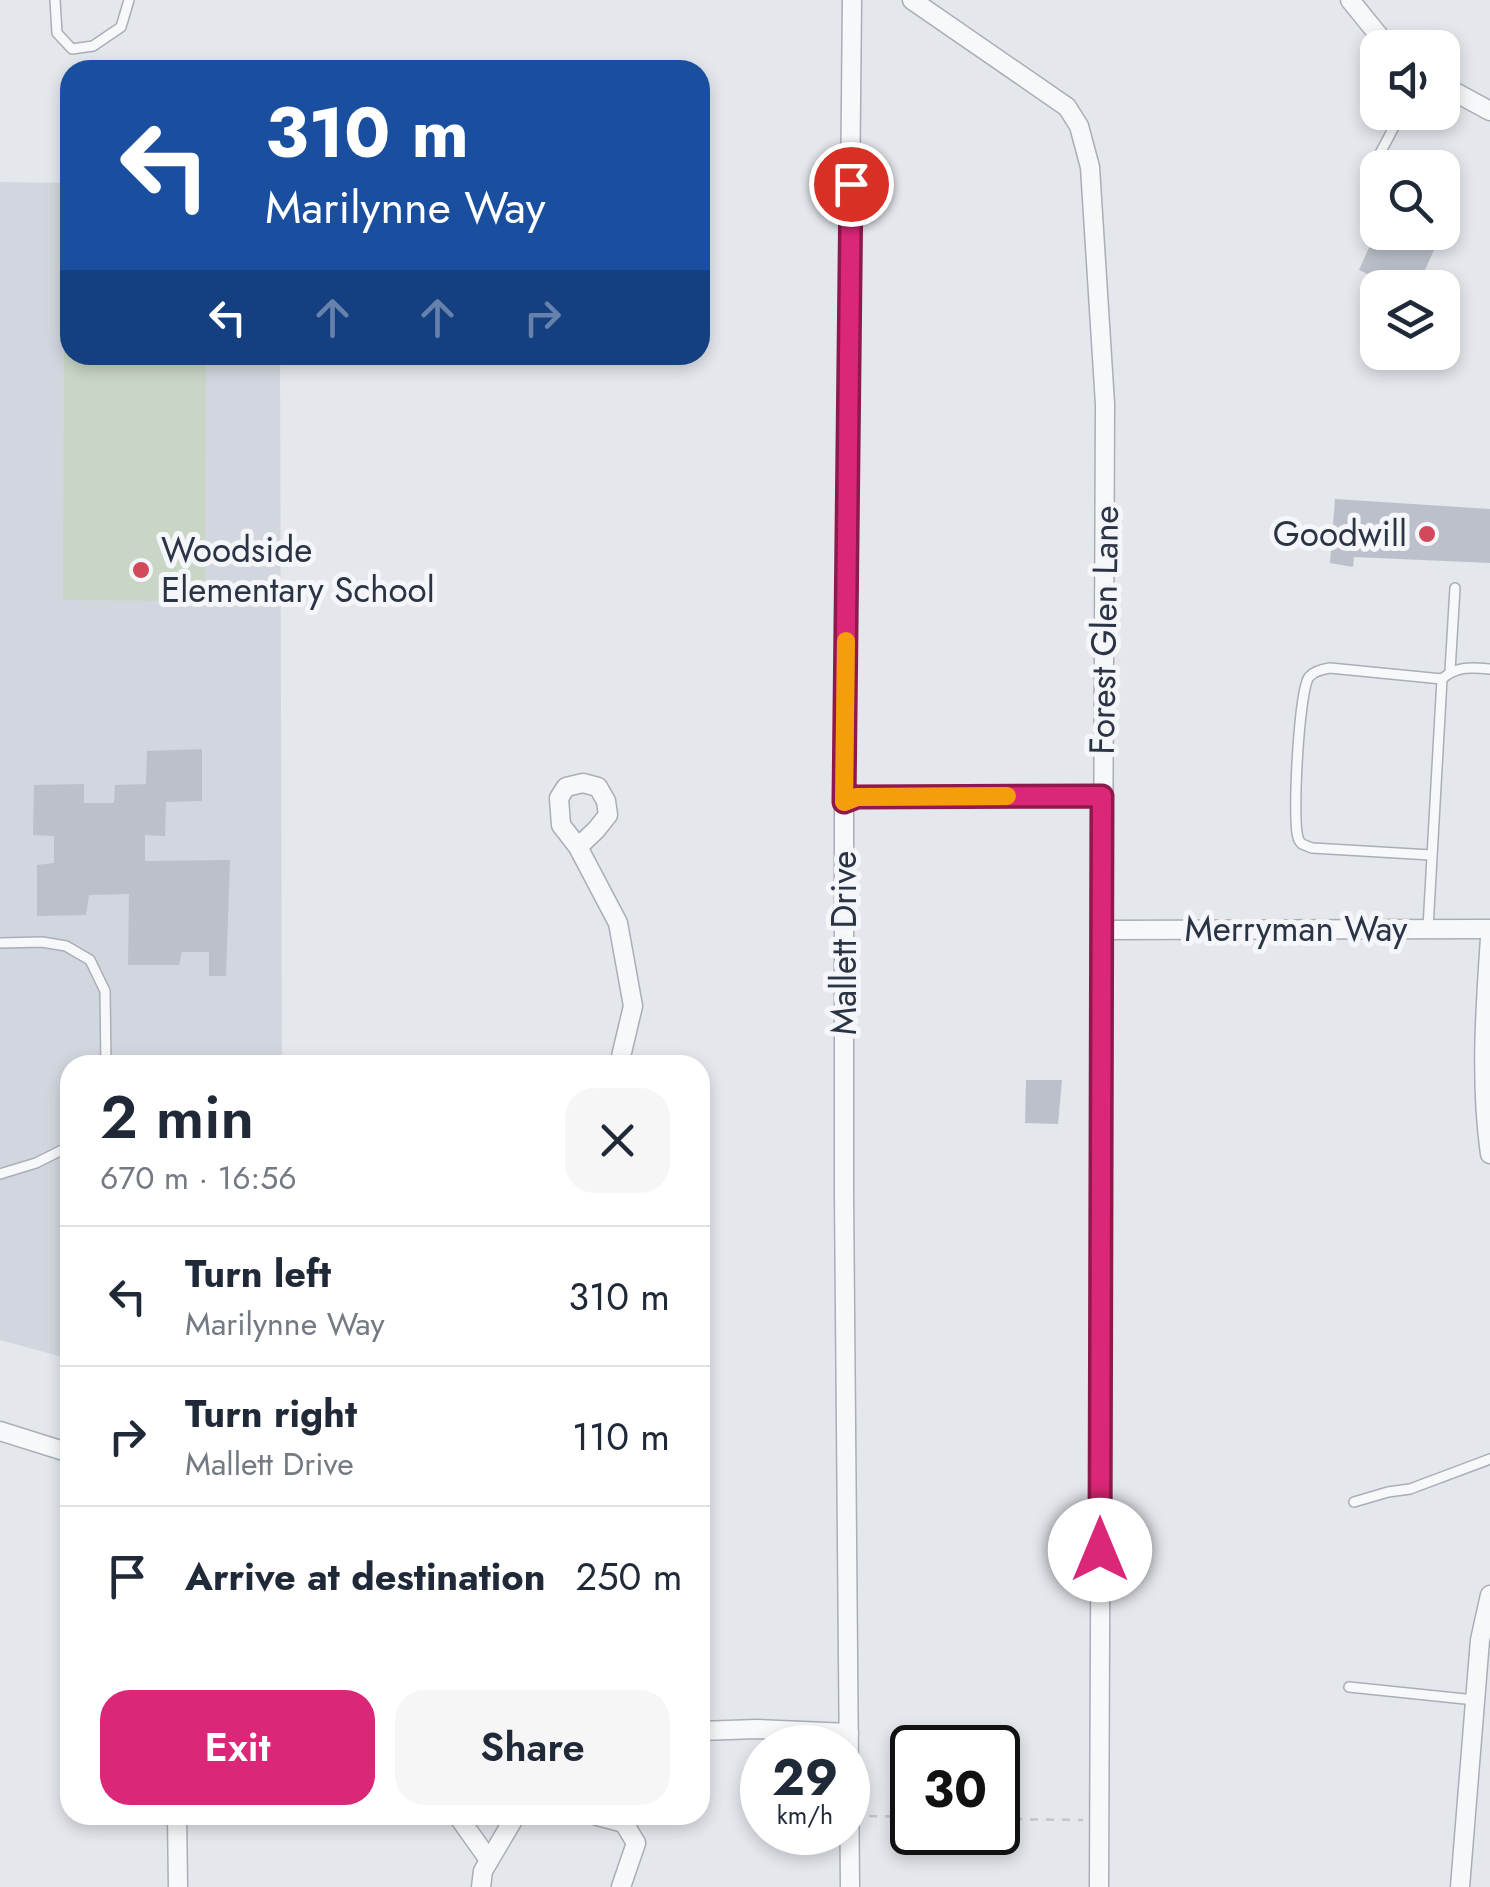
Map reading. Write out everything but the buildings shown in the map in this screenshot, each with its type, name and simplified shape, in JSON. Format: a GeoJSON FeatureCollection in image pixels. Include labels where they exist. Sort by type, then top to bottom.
{"type":"FeatureCollection","features":[{"type":"Feature","properties":{"kind":"street","name":"Mallett Drive"},"geometry":{"type":"LineString","coordinates":[[849,1725],[844,802],[852,0]]}},
{"type":"Feature","properties":{"kind":"street","name":"Forest Glen Lane"},"geometry":{"type":"LineString","coordinates":[[912,0],[1067,107],[1079,126],[1090,167],[1105,404],[1099,1887]]}},
{"type":"Feature","properties":{"kind":"street"},"geometry":{"type":"LineString","coordinates":[[1350,0],[1374,30]]}},
{"type":"Feature","properties":{"kind":"street"},"geometry":{"type":"LineString","coordinates":[[1460,95],[1490,111]]}},
{"type":"Feature","properties":{"kind":"street"},"geometry":{"type":"LineString","coordinates":[[844,802],[857,797],[1102,796]]}},
{"type":"Feature","properties":{"kind":"street"},"geometry":{"type":"LineString","coordinates":[[578,847],[618,923],[633,1006],[622,1055]]}},
{"type":"Feature","properties":{"kind":"street","name":"Merryman Way"},"geometry":{"type":"LineString","coordinates":[[1102,930],[1490,930]]}},
{"type":"Feature","properties":{"kind":"street"},"geometry":{"type":"LineString","coordinates":[[1490,938],[1484,1038],[1485,1121],[1490,1154]]}},
{"type":"Feature","properties":{"kind":"street"},"geometry":{"type":"LineString","coordinates":[[0,1431],[60,1449]]}},
{"type":"Feature","properties":{"kind":"street"},"geometry":{"type":"LineString","coordinates":[[1460,1887],[1480,1640],[1490,1595]]}},
{"type":"Feature","properties":{"kind":"street"},"geometry":{"type":"LineString","coordinates":[[710,1731],[740,1730]]}},
{"type":"Feature","properties":{"kind":"street"},"geometry":{"type":"LineString","coordinates":[[177,1825],[178,1887]]}},
{"type":"Feature","properties":{"kind":"street"},"geometry":{"type":"LineString","coordinates":[[465,1825],[489,1860]]}},
{"type":"Feature","properties":{"kind":"street"},"geometry":{"type":"LineString","coordinates":[[481,1887],[483,1871],[510,1825]]}},
{"type":"Feature","properties":{"kind":"street"},"geometry":{"type":"LineString","coordinates":[[621,1887],[636,1843],[625,1825]]}},
{"type":"Feature","properties":{"kind":"street","name":"Mallett Drive"},"geometry":{"type":"LineString","coordinates":[[850,1855],[850,1887]]}},
{"type":"Feature","properties":{"kind":"lane"},"geometry":{"type":"LineString","coordinates":[[55,0],[56,33],[72,48],[93,46],[121,27],[129,0]]}},
{"type":"Feature","properties":{"kind":"lane"},"geometry":{"type":"LineString","coordinates":[[1428,928],[1454,588]]}},
{"type":"Feature","properties":{"kind":"lane"},"geometry":{"type":"LineString","coordinates":[[1431,855],[1312,848],[1302,844],[1296,819],[1302,695],[1308,678],[1318,670],[1330,668],[1446,675],[1464,667],[1490,669]]}},
{"type":"Feature","properties":{"kind":"lane"},"geometry":{"type":"LineString","coordinates":[[0,942],[66,946],[90,960],[105,990],[106,1055]]}},
{"type":"Feature","properties":{"kind":"lane"},"geometry":{"type":"LineString","coordinates":[[0,1174],[60,1151]]}},
{"type":"Feature","properties":{"kind":"lane"},"geometry":{"type":"LineString","coordinates":[[1354,1502],[1410,1489],[1490,1459]]}},
{"type":"Feature","properties":{"kind":"lane"},"geometry":{"type":"LineString","coordinates":[[1349,1687],[1475,1700]]}},
{"type":"Feature","properties":{"kind":"path"},"geometry":{"type":"LineString","coordinates":[[1020,1819],[1099,1821]]}},
{"type":"Feature","properties":{"kind":"shaded area","name":"Woodside Elementary School"},"geometry":{"type":"Polygon","coordinates":[[[0,182],[60,183],[60,365],[280,365],[282,1055],[60,1055],[60,1356],[0,1340],[0,182]]]}},
{"type":"Feature","properties":{"kind":"green space"},"geometry":{"type":"Polygon","coordinates":[[[64,365],[206,365],[205,601],[63,600],[64,365]]]}},
{"type":"Feature","properties":{"kind":"slow traffic"},"geometry":{"type":"LineString","coordinates":[[846,641],[844,802],[857,797],[1007,796]]}},
{"type":"Feature","properties":{"kind":"place","name":"Goodwill"},"geometry":{"type":"Point","coordinates":[1427,534]}},
{"type":"Feature","properties":{"kind":"place","name":"Woodside Elementary School"},"geometry":{"type":"Point","coordinates":[141,570]}},
{"type":"Feature","properties":{"kind":"route"},"geometry":{"type":"LineString","coordinates":[[851,184],[844,802],[857,797],[1102,796],[1100,1550]]}}]}
